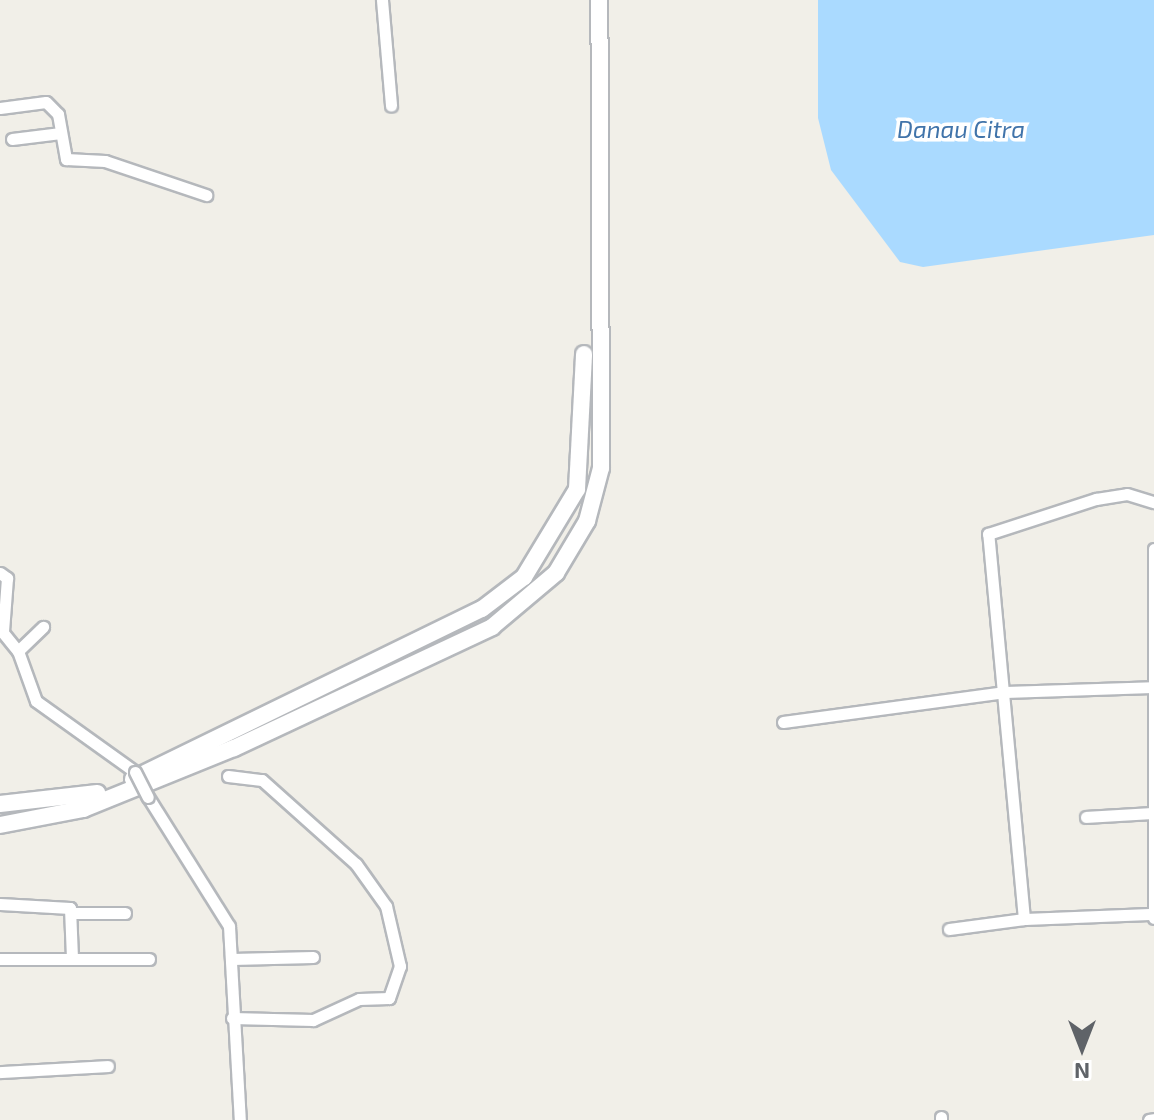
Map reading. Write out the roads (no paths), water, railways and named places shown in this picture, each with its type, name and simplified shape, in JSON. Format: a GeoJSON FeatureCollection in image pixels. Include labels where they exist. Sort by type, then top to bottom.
{"type":"FeatureCollection","features":[{"type":"Feature","properties":{"kind":"street"},"geometry":{"type":"LineString","coordinates":[[382,0],[391,106]]}},
{"type":"Feature","properties":{"kind":"street"},"geometry":{"type":"LineString","coordinates":[[0,825],[124,795],[492,627],[556,573],[587,521],[602,462],[599,0]]}},
{"type":"Feature","properties":{"kind":"street"},"geometry":{"type":"LineString","coordinates":[[0,108],[46,102],[61,133],[66,159],[105,161],[206,195]]}},
{"type":"Feature","properties":{"kind":"street"},"geometry":{"type":"LineString","coordinates":[[12,139],[61,133]]}},
{"type":"Feature","properties":{"kind":"street"},"geometry":{"type":"LineString","coordinates":[[0,804],[54,803],[122,784],[482,609],[539,560],[568,513],[580,462],[584,354]]}},
{"type":"Feature","properties":{"kind":"street"},"geometry":{"type":"LineString","coordinates":[[580,462],[602,462]]}},
{"type":"Feature","properties":{"kind":"street"},"geometry":{"type":"LineString","coordinates":[[1024,919],[988,534],[1096,499],[1127,494],[1154,502]]}},
{"type":"Feature","properties":{"kind":"street"},"geometry":{"type":"LineString","coordinates":[[949,929],[1024,919],[1152,916],[1151,654],[1154,549]]}},
{"type":"Feature","properties":{"kind":"street"},"geometry":{"type":"LineString","coordinates":[[0,573],[7,578],[2,630],[18,651],[36,701],[135,772],[168,839],[224,913],[232,959],[232,1018],[240,1120]]}},
{"type":"Feature","properties":{"kind":"street"},"geometry":{"type":"LineString","coordinates":[[18,651],[43,627]]}},
{"type":"Feature","properties":{"kind":"street"},"geometry":{"type":"LineString","coordinates":[[783,722],[1005,692],[1152,687]]}},
{"type":"Feature","properties":{"kind":"street"},"geometry":{"type":"LineString","coordinates":[[228,776],[262,780],[356,864],[386,906],[400,966],[389,998],[359,999],[313,1020],[232,1018]]}},
{"type":"Feature","properties":{"kind":"street"},"geometry":{"type":"LineString","coordinates":[[1086,817],[1151,813]]}},
{"type":"Feature","properties":{"kind":"street"},"geometry":{"type":"LineString","coordinates":[[0,904],[64,904],[72,913],[72,958]]}},
{"type":"Feature","properties":{"kind":"street"},"geometry":{"type":"LineString","coordinates":[[72,913],[125,913]]}},
{"type":"Feature","properties":{"kind":"street"},"geometry":{"type":"LineString","coordinates":[[232,959],[313,957]]}},
{"type":"Feature","properties":{"kind":"street"},"geometry":{"type":"LineString","coordinates":[[0,959],[149,959]]}},
{"type":"Feature","properties":{"kind":"street"},"geometry":{"type":"LineString","coordinates":[[0,1072],[108,1066]]}},
{"type":"Feature","properties":{"kind":"water","name":"Danau Citra"},"geometry":{"type":"Polygon","coordinates":[[[818,0],[1154,0],[1154,235],[923,267],[900,262],[831,170],[818,118],[818,0]]]}}]}
